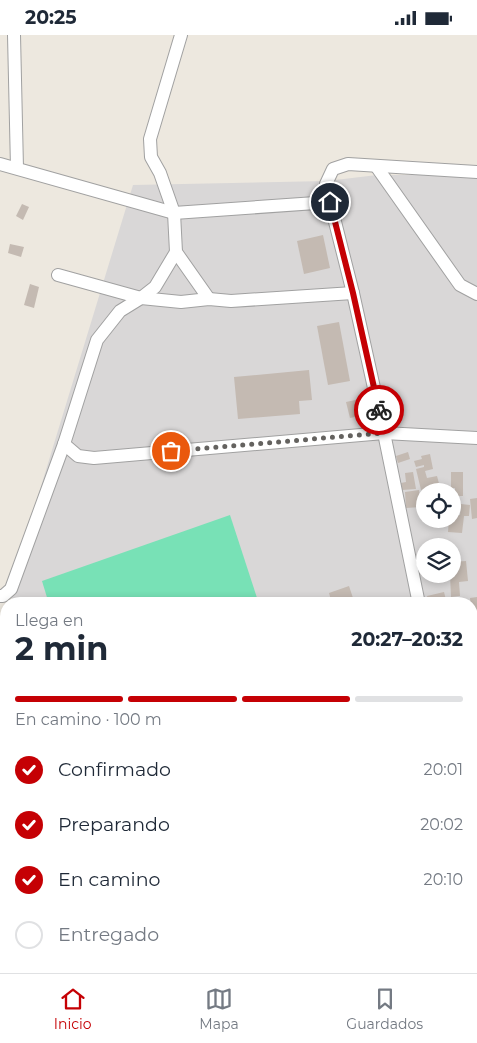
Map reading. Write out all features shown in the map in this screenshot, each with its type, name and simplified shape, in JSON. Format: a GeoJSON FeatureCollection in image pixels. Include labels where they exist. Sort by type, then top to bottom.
{"type":"FeatureCollection","features":[{"type":"Feature","properties":{"kind":"street"},"geometry":{"type":"LineString","coordinates":[[14,35],[17,168]]}},
{"type":"Feature","properties":{"kind":"street"},"geometry":{"type":"LineString","coordinates":[[182,35],[150,139],[151,157],[160,173],[174,213],[176,252],[209,299]]}},
{"type":"Feature","properties":{"kind":"street"},"geometry":{"type":"LineString","coordinates":[[0,163],[174,213],[330,202]]}},
{"type":"Feature","properties":{"kind":"street"},"geometry":{"type":"LineString","coordinates":[[419,597],[353,293],[326,184],[333,169],[348,164],[477,172]]}},
{"type":"Feature","properties":{"kind":"street"},"geometry":{"type":"LineString","coordinates":[[376,166],[460,285],[477,294]]}},
{"type":"Feature","properties":{"kind":"street"},"geometry":{"type":"LineString","coordinates":[[0,597],[11,589],[64,444],[98,340],[120,311],[142,298],[155,287],[176,252]]}},
{"type":"Feature","properties":{"kind":"street"},"geometry":{"type":"LineString","coordinates":[[58,275],[142,298],[181,302],[209,299],[230,301],[353,293]]}},
{"type":"Feature","properties":{"kind":"street"},"geometry":{"type":"LineString","coordinates":[[64,444],[78,456],[94,458],[384,433],[477,438]]}},
{"type":"Feature","properties":{"kind":"shaded area"},"geometry":{"type":"Polygon","coordinates":[[[377,175],[477,175],[477,597],[11,597],[9,591],[133,185],[327,181],[377,175]]]}},
{"type":"Feature","properties":{"kind":"green space"},"geometry":{"type":"Polygon","coordinates":[[[230,515],[257,597],[47,597],[42,581],[230,515]]]}},
{"type":"Feature","properties":{"kind":"building"},"geometry":{"type":"Polygon","coordinates":[[[22,204],[29,207],[23,220],[16,216],[22,204]]]}},
{"type":"Feature","properties":{"kind":"building"},"geometry":{"type":"Polygon","coordinates":[[[323,235],[330,268],[304,274],[297,241],[323,235]]]}},
{"type":"Feature","properties":{"kind":"building"},"geometry":{"type":"Polygon","coordinates":[[[10,244],[24,247],[21,257],[8,253],[10,244]]]}},
{"type":"Feature","properties":{"kind":"building"},"geometry":{"type":"Polygon","coordinates":[[[30,284],[39,287],[34,308],[24,305],[30,284]]]}},
{"type":"Feature","properties":{"kind":"building"},"geometry":{"type":"Polygon","coordinates":[[[339,322],[350,381],[328,385],[317,326],[339,322]]]}},
{"type":"Feature","properties":{"kind":"building"},"geometry":{"type":"Polygon","coordinates":[[[309,370],[312,400],[299,401],[300,414],[238,419],[234,377],[309,370]]]}},
{"type":"Feature","properties":{"kind":"building"},"geometry":{"type":"Polygon","coordinates":[[[360,399],[364,415],[350,418],[346,402],[360,399]]]}},
{"type":"Feature","properties":{"kind":"building"},"geometry":{"type":"Polygon","coordinates":[[[408,452],[410,459],[398,463],[396,456],[408,452]]]}},
{"type":"Feature","properties":{"kind":"building"},"geometry":{"type":"Polygon","coordinates":[[[430,454],[433,469],[425,471],[427,478],[437,476],[439,483],[419,483],[416,469],[424,467],[424,465],[416,467],[414,461],[422,459],[421,456],[430,454]]]}},
{"type":"Feature","properties":{"kind":"building"},"geometry":{"type":"Polygon","coordinates":[[[413,472],[416,489],[402,490],[401,483],[406,482],[405,473],[413,472]]]}},
{"type":"Feature","properties":{"kind":"building"},"geometry":{"type":"Polygon","coordinates":[[[451,472],[463,472],[463,496],[461,496],[461,483],[451,483],[451,472]]]}},
{"type":"Feature","properties":{"kind":"building"},"geometry":{"type":"Polygon","coordinates":[[[416,490],[416,507],[406,508],[405,492],[416,490]]]}},
{"type":"Feature","properties":{"kind":"building"},"geometry":{"type":"Polygon","coordinates":[[[477,498],[477,518],[472,519],[470,499],[477,498]]]}},
{"type":"Feature","properties":{"kind":"building"},"geometry":{"type":"Polygon","coordinates":[[[461,504],[470,505],[469,516],[464,516],[462,533],[448,532],[448,528],[461,528],[461,504]]]}},
{"type":"Feature","properties":{"kind":"building"},"geometry":{"type":"Polygon","coordinates":[[[461,561],[466,561],[468,581],[461,582],[461,561]]]}},
{"type":"Feature","properties":{"kind":"building"},"geometry":{"type":"Polygon","coordinates":[[[450,583],[459,583],[460,596],[451,597],[450,583]]]}},
{"type":"Feature","properties":{"kind":"building"},"geometry":{"type":"Polygon","coordinates":[[[349,586],[353,597],[330,597],[329,593],[349,586]]]}},
{"type":"Feature","properties":{"kind":"building"},"geometry":{"type":"Polygon","coordinates":[[[444,592],[445,597],[427,597],[444,592]]]}},
{"type":"Feature","properties":{"kind":"way so far"},"geometry":{"type":"LineString","coordinates":[[171,451],[384,433],[379,410]]}},
{"type":"Feature","properties":{"kind":"route"},"geometry":{"type":"LineString","coordinates":[[330,202],[353,293],[379,410]]}}]}
